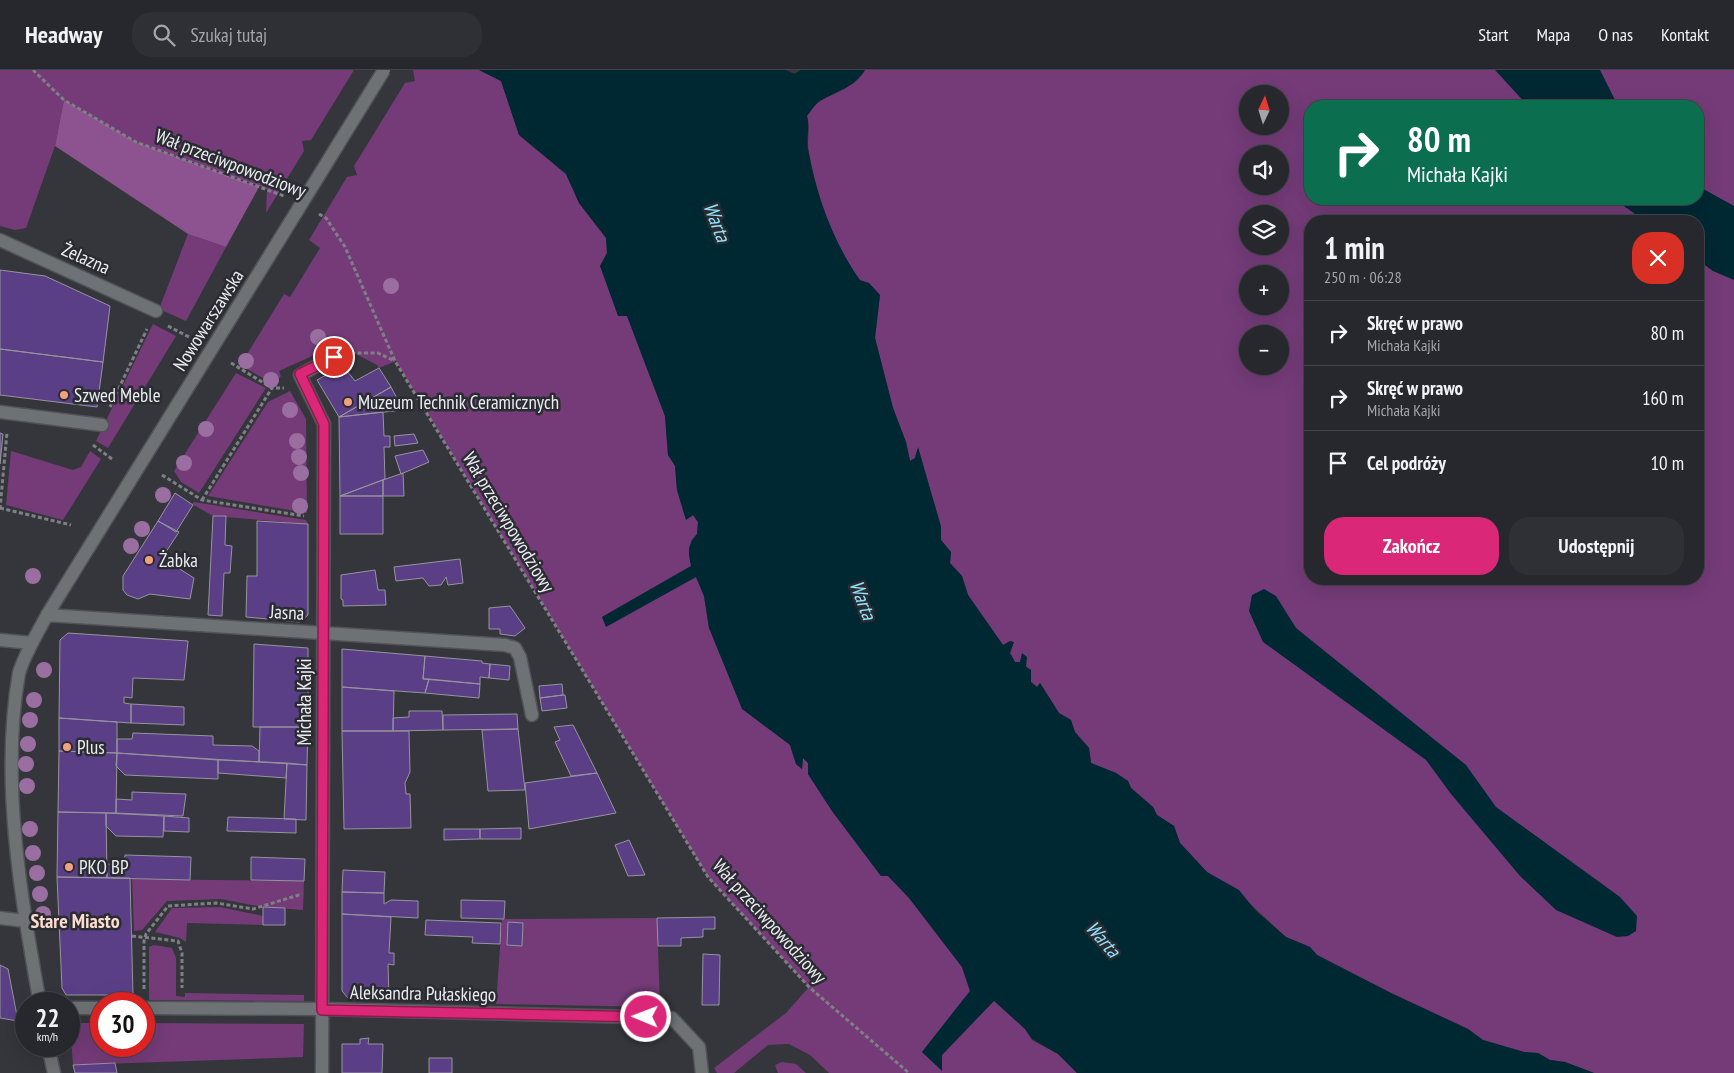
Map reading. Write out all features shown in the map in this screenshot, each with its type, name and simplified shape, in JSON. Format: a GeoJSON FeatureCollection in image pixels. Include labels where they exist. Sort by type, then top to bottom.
{"type":"FeatureCollection","features":[{"type":"Feature","properties":{"kind":"street","name":"Nowowarszawska"},"geometry":{"type":"LineString","coordinates":[[38,992],[7,820],[5,758],[14,692],[32,643],[47,615],[384,70]]}},
{"type":"Feature","properties":{"kind":"street","name":"Żelazna"},"geometry":{"type":"LineString","coordinates":[[0,240],[156,311]]}},
{"type":"Feature","properties":{"kind":"street","name":"Michała Kajki"},"geometry":{"type":"LineString","coordinates":[[322,1073],[324,424],[300,374],[334,357]]}},
{"type":"Feature","properties":{"kind":"street"},"geometry":{"type":"LineString","coordinates":[[0,412],[102,424]]}},
{"type":"Feature","properties":{"kind":"street","name":"Jasna"},"geometry":{"type":"LineString","coordinates":[[47,615],[505,645],[515,648],[520,657],[532,715]]}},
{"type":"Feature","properties":{"kind":"street"},"geometry":{"type":"LineString","coordinates":[[0,640],[32,643]]}},
{"type":"Feature","properties":{"kind":"street"},"geometry":{"type":"LineString","coordinates":[[0,918],[25,921]]}},
{"type":"Feature","properties":{"kind":"street","name":"Aleksandra Pułaskiego"},"geometry":{"type":"LineString","coordinates":[[155,1008],[672,1018],[698,1047],[702,1073]]}},
{"type":"Feature","properties":{"kind":"street"},"geometry":{"type":"LineString","coordinates":[[50,1057],[54,1073]]}},
{"type":"Feature","properties":{"kind":"path","name":"Wał przeciwpowodziowy"},"geometry":{"type":"LineString","coordinates":[[33,70],[64,100],[136,142],[285,197]]}},
{"type":"Feature","properties":{"kind":"path","name":"Wał przeciwpowodziowy"},"geometry":{"type":"LineString","coordinates":[[317,212],[326,218],[344,247],[395,361],[708,877],[809,987],[909,1073]]}},
{"type":"Feature","properties":{"kind":"path"},"geometry":{"type":"LineString","coordinates":[[102,424],[156,311]]}},
{"type":"Feature","properties":{"kind":"path"},"geometry":{"type":"LineString","coordinates":[[334,357],[355,352],[378,353],[395,361]]}},
{"type":"Feature","properties":{"kind":"path"},"geometry":{"type":"LineString","coordinates":[[202,500],[272,388],[231,363]]}},
{"type":"Feature","properties":{"kind":"path"},"geometry":{"type":"LineString","coordinates":[[8,424],[0,508],[71,525]]}},
{"type":"Feature","properties":{"kind":"path"},"geometry":{"type":"LineString","coordinates":[[92,446],[112,459]]}},
{"type":"Feature","properties":{"kind":"path"},"geometry":{"type":"LineString","coordinates":[[162,475],[202,500],[324,519]]}},
{"type":"Feature","properties":{"kind":"path"},"geometry":{"type":"LineString","coordinates":[[144,991],[145,937],[168,906],[216,903],[253,909],[322,887]]}},
{"type":"Feature","properties":{"kind":"path"},"geometry":{"type":"LineString","coordinates":[[132,936],[178,942],[182,953],[182,992]]}},
{"type":"Feature","properties":{"kind":"shaded area"},"geometry":{"type":"Polygon","coordinates":[[[0,70],[354,70],[311,140],[302,141],[304,151],[266,213],[267,189],[136,142],[64,100],[55,146],[26,228],[15,230],[0,226],[0,70]]]}},
{"type":"Feature","properties":{"kind":"shaded area"},"geometry":{"type":"Polygon","coordinates":[[[413,70],[479,70],[501,81],[519,135],[566,174],[579,203],[606,238],[607,253],[600,266],[627,316],[665,416],[668,455],[675,465],[677,490],[686,520],[693,515],[698,522],[697,534],[691,541],[691,566],[602,617],[606,626],[696,577],[704,596],[709,628],[790,745],[796,764],[802,769],[803,758],[808,763],[808,774],[832,811],[881,876],[888,876],[909,898],[962,967],[970,991],[922,1052],[942,1070],[942,1055],[994,1000],[1025,1029],[1032,1040],[1058,1054],[1077,1073],[829,1073],[810,1055],[789,1044],[768,1045],[734,1073],[717,1073],[714,1068],[786,1013],[809,987],[708,877],[396,361],[379,368],[377,365],[346,349],[332,347],[279,371],[281,376],[274,384],[241,364],[284,294],[290,297],[320,248],[309,240],[347,177],[357,175],[354,166],[405,83],[415,81],[413,70]]]}},
{"type":"Feature","properties":{"kind":"shaded area"},"geometry":{"type":"Polygon","coordinates":[[[865,70],[1734,70],[1734,1073],[1594,1073],[1565,1062],[1550,1060],[1538,1053],[1524,1052],[1483,1040],[1468,1029],[1391,993],[1317,955],[1310,947],[1286,937],[1247,901],[1207,872],[1180,843],[1174,826],[1157,815],[1153,807],[1131,788],[1128,781],[1116,773],[1091,763],[1089,748],[1075,732],[1071,720],[1059,713],[1040,683],[1037,687],[1031,682],[1031,670],[1020,662],[1015,662],[1010,653],[1011,647],[1003,645],[968,595],[962,576],[950,563],[951,552],[941,540],[941,526],[918,448],[915,458],[910,461],[906,442],[893,408],[875,338],[880,295],[869,283],[860,281],[842,252],[822,203],[809,153],[809,125],[807,116],[818,102],[850,85],[865,70]]]}},
{"type":"Feature","properties":{"kind":"shaded area"},"geometry":{"type":"Polygon","coordinates":[[[64,100],[136,142],[259,187],[226,247],[188,234],[55,146],[64,100]]]}},
{"type":"Feature","properties":{"kind":"shaded area"},"geometry":{"type":"Polygon","coordinates":[[[188,234],[226,247],[186,321],[159,309],[188,234]]]}},
{"type":"Feature","properties":{"kind":"shaded area"},"geometry":{"type":"Polygon","coordinates":[[[153,324],[176,336],[108,448],[96,441],[153,324]]]}},
{"type":"Feature","properties":{"kind":"shaded area"},"geometry":{"type":"Polygon","coordinates":[[[236,373],[266,388],[199,493],[181,482],[174,471],[236,373]]]}},
{"type":"Feature","properties":{"kind":"shaded area"},"geometry":{"type":"Polygon","coordinates":[[[290,391],[306,419],[307,513],[208,496],[268,402],[290,391]]]}},
{"type":"Feature","properties":{"kind":"shaded area"},"geometry":{"type":"Polygon","coordinates":[[[11,451],[73,470],[81,467],[90,451],[101,459],[63,520],[6,505],[11,451]]]}},
{"type":"Feature","properties":{"kind":"shaded area"},"geometry":{"type":"Polygon","coordinates":[[[194,502],[306,520],[308,524],[213,516],[192,504],[194,502]]]}},
{"type":"Feature","properties":{"kind":"shaded area"},"geometry":{"type":"Polygon","coordinates":[[[132,879],[304,881],[303,910],[263,907],[221,899],[167,901],[142,930],[134,931],[132,879]]]}},
{"type":"Feature","properties":{"kind":"shaded area"},"geometry":{"type":"Polygon","coordinates":[[[220,907],[263,916],[263,925],[187,923],[186,942],[180,938],[155,932],[172,908],[220,907]]]}},
{"type":"Feature","properties":{"kind":"shaded area"},"geometry":{"type":"Polygon","coordinates":[[[657,918],[660,1007],[496,1004],[502,919],[657,918]]]}},
{"type":"Feature","properties":{"kind":"shaded area"},"geometry":{"type":"Polygon","coordinates":[[[154,945],[172,948],[176,958],[176,996],[185,997],[185,993],[304,995],[304,1001],[155,1000],[155,992],[149,992],[149,947],[154,945]]]}},
{"type":"Feature","properties":{"kind":"shaded area"},"geometry":{"type":"Polygon","coordinates":[[[80,1023],[90,1023],[90,1057],[155,1057],[155,1023],[304,1024],[303,1057],[73,1065],[72,1057],[80,1057],[80,1023]]]}},
{"type":"Feature","properties":{"kind":"shaded area"},"geometry":{"type":"Polygon","coordinates":[[[782,1062],[796,1064],[806,1073],[778,1073],[775,1065],[782,1062]]]}},
{"type":"Feature","properties":{"kind":"water","name":"Warta"},"geometry":{"type":"Polygon","coordinates":[[[479,70],[786,70],[794,74],[801,70],[865,70],[856,81],[818,102],[807,116],[807,140],[811,166],[827,218],[850,265],[860,280],[869,283],[880,295],[875,338],[893,408],[906,442],[910,461],[915,458],[918,447],[941,527],[941,540],[951,552],[950,563],[962,576],[968,595],[1003,645],[1010,641],[1014,642],[1010,653],[1015,662],[1020,662],[1022,653],[1027,657],[1026,667],[1031,670],[1031,682],[1037,687],[1040,683],[1059,713],[1071,720],[1075,732],[1089,748],[1091,763],[1116,773],[1128,781],[1131,788],[1153,807],[1157,815],[1174,826],[1180,843],[1207,872],[1239,890],[1256,911],[1286,937],[1310,947],[1317,955],[1391,993],[1468,1029],[1483,1040],[1524,1052],[1538,1053],[1550,1060],[1565,1062],[1594,1073],[1077,1073],[1058,1054],[1032,1039],[1025,1029],[994,1001],[942,1055],[942,1071],[922,1052],[970,991],[962,967],[909,898],[888,876],[881,876],[832,811],[808,774],[808,763],[803,758],[802,769],[796,764],[790,745],[742,709],[709,628],[704,596],[696,577],[606,627],[602,617],[691,566],[689,549],[691,542],[697,534],[698,522],[693,515],[686,520],[677,490],[675,466],[668,455],[665,416],[627,316],[618,316],[600,266],[607,253],[606,238],[579,203],[566,174],[519,135],[501,81],[479,70]]]}},
{"type":"Feature","properties":{"kind":"water"},"geometry":{"type":"Polygon","coordinates":[[[1495,70],[1600,70],[1615,100],[1522,100],[1495,70]]]}},
{"type":"Feature","properties":{"kind":"water"},"geometry":{"type":"Polygon","coordinates":[[[1704,189],[1734,206],[1734,280],[1713,271],[1704,264],[1704,215],[1637,215],[1622,205],[1704,205],[1704,189]]]}},
{"type":"Feature","properties":{"kind":"water"},"geometry":{"type":"Polygon","coordinates":[[[1264,589],[1276,596],[1296,628],[1466,765],[1496,807],[1620,897],[1637,916],[1636,931],[1628,936],[1617,937],[1556,910],[1520,876],[1451,794],[1426,760],[1263,642],[1249,611],[1252,595],[1264,589]]]}},
{"type":"Feature","properties":{"kind":"building"},"geometry":{"type":"Polygon","coordinates":[[[0,270],[45,276],[110,306],[103,362],[0,349],[0,270]]]}},
{"type":"Feature","properties":{"kind":"building"},"geometry":{"type":"Polygon","coordinates":[[[0,349],[103,362],[97,407],[0,395],[0,349]]]}},
{"type":"Feature","properties":{"kind":"building","name":"Muzeum Technik Ceramicznych"},"geometry":{"type":"Polygon","coordinates":[[[343,366],[355,381],[379,368],[391,387],[339,417],[317,380],[343,366]]]}},
{"type":"Feature","properties":{"kind":"building"},"geometry":{"type":"Polygon","coordinates":[[[391,387],[403,410],[339,417],[391,387]]]}},
{"type":"Feature","properties":{"kind":"building"},"geometry":{"type":"Polygon","coordinates":[[[383,412],[384,436],[390,436],[390,447],[384,447],[385,479],[340,496],[339,417],[383,412]]]}},
{"type":"Feature","properties":{"kind":"building"},"geometry":{"type":"Polygon","coordinates":[[[0,433],[3,434],[0,464],[0,433]]]}},
{"type":"Feature","properties":{"kind":"building"},"geometry":{"type":"Polygon","coordinates":[[[414,434],[418,443],[395,446],[394,436],[414,434]]]}},
{"type":"Feature","properties":{"kind":"building"},"geometry":{"type":"Polygon","coordinates":[[[423,450],[429,462],[401,474],[395,456],[423,450]]]}},
{"type":"Feature","properties":{"kind":"building"},"geometry":{"type":"Polygon","coordinates":[[[403,473],[404,496],[383,496],[383,480],[403,473]]]}},
{"type":"Feature","properties":{"kind":"building"},"geometry":{"type":"Polygon","coordinates":[[[383,480],[383,496],[340,496],[383,480]]]}},
{"type":"Feature","properties":{"kind":"building"},"geometry":{"type":"Polygon","coordinates":[[[175,493],[193,505],[176,532],[158,521],[175,493]]]}},
{"type":"Feature","properties":{"kind":"building"},"geometry":{"type":"Polygon","coordinates":[[[340,496],[383,496],[383,534],[340,534],[340,496]]]}},
{"type":"Feature","properties":{"kind":"building"},"geometry":{"type":"Polygon","coordinates":[[[213,516],[226,516],[225,545],[232,546],[230,573],[224,573],[222,616],[208,615],[213,516]]]}},
{"type":"Feature","properties":{"kind":"building","name":"Żabka"},"geometry":{"type":"Polygon","coordinates":[[[158,521],[179,532],[162,558],[194,578],[190,599],[150,594],[138,599],[127,595],[123,590],[123,576],[158,521]]]}},
{"type":"Feature","properties":{"kind":"building"},"geometry":{"type":"Polygon","coordinates":[[[257,521],[308,524],[308,615],[300,622],[246,617],[247,576],[257,576],[257,521]]]}},
{"type":"Feature","properties":{"kind":"building"},"geometry":{"type":"Polygon","coordinates":[[[460,559],[463,583],[448,585],[446,577],[441,585],[429,586],[423,578],[396,581],[394,567],[460,559]]]}},
{"type":"Feature","properties":{"kind":"building"},"geometry":{"type":"Polygon","coordinates":[[[375,570],[378,590],[385,590],[386,605],[343,606],[343,600],[341,599],[341,575],[375,570]]]}},
{"type":"Feature","properties":{"kind":"building"},"geometry":{"type":"Polygon","coordinates":[[[510,606],[525,628],[515,636],[500,634],[500,629],[489,629],[489,608],[510,606]]]}},
{"type":"Feature","properties":{"kind":"building"},"geometry":{"type":"Polygon","coordinates":[[[68,633],[188,641],[184,680],[133,678],[132,698],[124,697],[124,703],[131,704],[131,723],[59,718],[60,640],[68,633]]]}},
{"type":"Feature","properties":{"kind":"building"},"geometry":{"type":"Polygon","coordinates":[[[254,644],[308,648],[308,727],[253,727],[254,644]]]}},
{"type":"Feature","properties":{"kind":"building"},"geometry":{"type":"Polygon","coordinates":[[[342,649],[425,656],[423,679],[429,679],[425,693],[342,687],[342,649]]]}},
{"type":"Feature","properties":{"kind":"building"},"geometry":{"type":"Polygon","coordinates":[[[425,656],[482,661],[482,663],[490,664],[489,678],[480,677],[480,684],[423,679],[425,656]]]}},
{"type":"Feature","properties":{"kind":"building"},"geometry":{"type":"Polygon","coordinates":[[[490,664],[510,666],[509,680],[489,678],[490,664]]]}},
{"type":"Feature","properties":{"kind":"building"},"geometry":{"type":"Polygon","coordinates":[[[429,679],[480,684],[479,698],[425,693],[429,679]]]}},
{"type":"Feature","properties":{"kind":"building"},"geometry":{"type":"Polygon","coordinates":[[[562,684],[563,695],[540,698],[539,686],[562,684]]]}},
{"type":"Feature","properties":{"kind":"building"},"geometry":{"type":"Polygon","coordinates":[[[342,687],[394,691],[393,731],[342,731],[342,687]]]}},
{"type":"Feature","properties":{"kind":"building"},"geometry":{"type":"Polygon","coordinates":[[[565,695],[567,708],[542,711],[540,698],[565,695]]]}},
{"type":"Feature","properties":{"kind":"building"},"geometry":{"type":"Polygon","coordinates":[[[131,704],[184,707],[184,725],[131,723],[131,704]]]}},
{"type":"Feature","properties":{"kind":"building"},"geometry":{"type":"Polygon","coordinates":[[[409,711],[442,711],[443,730],[393,731],[393,718],[409,717],[409,711]]]}},
{"type":"Feature","properties":{"kind":"building"},"geometry":{"type":"Polygon","coordinates":[[[517,714],[518,729],[443,730],[443,715],[517,714]]]}},
{"type":"Feature","properties":{"kind":"building"},"geometry":{"type":"Polygon","coordinates":[[[59,718],[117,722],[117,753],[59,751],[59,718]]]}},
{"type":"Feature","properties":{"kind":"building"},"geometry":{"type":"Polygon","coordinates":[[[573,725],[597,773],[571,776],[555,742],[560,740],[554,727],[573,725]]]}},
{"type":"Feature","properties":{"kind":"building"},"geometry":{"type":"Polygon","coordinates":[[[260,727],[308,727],[307,765],[259,762],[260,727]]]}},
{"type":"Feature","properties":{"kind":"building"},"geometry":{"type":"Polygon","coordinates":[[[518,729],[525,790],[488,791],[482,730],[518,729]]]}},
{"type":"Feature","properties":{"kind":"building"},"geometry":{"type":"Polygon","coordinates":[[[342,731],[409,731],[410,772],[405,783],[406,794],[410,794],[411,828],[344,829],[342,731]]]}},
{"type":"Feature","properties":{"kind":"building"},"geometry":{"type":"Polygon","coordinates":[[[133,733],[213,736],[213,745],[252,746],[259,751],[259,762],[117,753],[117,739],[132,739],[133,733]]]}},
{"type":"Feature","properties":{"kind":"building"},"geometry":{"type":"Polygon","coordinates":[[[59,751],[117,753],[116,813],[58,812],[59,751]]]}},
{"type":"Feature","properties":{"kind":"building"},"geometry":{"type":"Polygon","coordinates":[[[117,753],[218,760],[218,779],[125,775],[116,766],[117,753]]]}},
{"type":"Feature","properties":{"kind":"building"},"geometry":{"type":"Polygon","coordinates":[[[218,760],[287,763],[286,778],[218,773],[218,760]]]}},
{"type":"Feature","properties":{"kind":"building"},"geometry":{"type":"Polygon","coordinates":[[[287,763],[307,765],[306,820],[284,819],[287,763]]]}},
{"type":"Feature","properties":{"kind":"building"},"geometry":{"type":"Polygon","coordinates":[[[597,773],[616,813],[529,829],[525,783],[597,773]]]}},
{"type":"Feature","properties":{"kind":"building"},"geometry":{"type":"Polygon","coordinates":[[[132,792],[186,794],[183,816],[116,813],[116,799],[132,800],[132,792]]]}},
{"type":"Feature","properties":{"kind":"building"},"geometry":{"type":"Polygon","coordinates":[[[58,812],[106,813],[107,878],[57,877],[58,812]]]}},
{"type":"Feature","properties":{"kind":"building"},"geometry":{"type":"Polygon","coordinates":[[[106,813],[164,816],[163,837],[116,836],[106,826],[106,813]]]}},
{"type":"Feature","properties":{"kind":"building"},"geometry":{"type":"Polygon","coordinates":[[[164,816],[189,818],[189,832],[164,831],[164,816]]]}},
{"type":"Feature","properties":{"kind":"building"},"geometry":{"type":"Polygon","coordinates":[[[228,817],[296,819],[296,833],[227,831],[228,817]]]}},
{"type":"Feature","properties":{"kind":"building"},"geometry":{"type":"Polygon","coordinates":[[[521,828],[521,839],[480,839],[480,829],[521,828]]]}},
{"type":"Feature","properties":{"kind":"building"},"geometry":{"type":"Polygon","coordinates":[[[444,829],[480,829],[480,839],[444,840],[444,829]]]}},
{"type":"Feature","properties":{"kind":"building"},"geometry":{"type":"Polygon","coordinates":[[[629,840],[645,875],[628,876],[615,845],[629,840]]]}},
{"type":"Feature","properties":{"kind":"building"},"geometry":{"type":"Polygon","coordinates":[[[125,855],[191,857],[190,880],[107,878],[107,864],[124,865],[125,855]]]}},
{"type":"Feature","properties":{"kind":"building"},"geometry":{"type":"Polygon","coordinates":[[[251,857],[305,859],[304,881],[251,880],[251,857]]]}},
{"type":"Feature","properties":{"kind":"building"},"geometry":{"type":"Polygon","coordinates":[[[343,870],[385,872],[384,893],[342,892],[343,870]]]}},
{"type":"Feature","properties":{"kind":"building"},"geometry":{"type":"Polygon","coordinates":[[[57,877],[130,878],[133,992],[90,992],[90,995],[80,995],[80,992],[64,992],[62,988],[57,877]]]}},
{"type":"Feature","properties":{"kind":"building"},"geometry":{"type":"Polygon","coordinates":[[[342,892],[384,893],[384,904],[391,900],[418,901],[418,918],[342,914],[342,892]]]}},
{"type":"Feature","properties":{"kind":"building"},"geometry":{"type":"Polygon","coordinates":[[[461,900],[505,901],[504,919],[461,918],[461,900]]]}},
{"type":"Feature","properties":{"kind":"building"},"geometry":{"type":"Polygon","coordinates":[[[263,907],[285,908],[285,925],[263,925],[263,907]]]}},
{"type":"Feature","properties":{"kind":"building"},"geometry":{"type":"Polygon","coordinates":[[[342,914],[391,917],[389,953],[394,953],[394,965],[388,964],[389,999],[348,998],[342,991],[342,914]]]}},
{"type":"Feature","properties":{"kind":"building"},"geometry":{"type":"Polygon","coordinates":[[[715,917],[715,929],[703,929],[703,937],[681,938],[681,946],[658,946],[657,918],[715,917]]]}},
{"type":"Feature","properties":{"kind":"building"},"geometry":{"type":"Polygon","coordinates":[[[426,920],[501,923],[500,944],[472,943],[473,937],[425,935],[426,920]]]}},
{"type":"Feature","properties":{"kind":"building"},"geometry":{"type":"Polygon","coordinates":[[[508,922],[523,923],[522,946],[507,945],[508,922]]]}},
{"type":"Feature","properties":{"kind":"building"},"geometry":{"type":"Polygon","coordinates":[[[703,954],[720,955],[719,1005],[702,1005],[703,954]]]}},
{"type":"Feature","properties":{"kind":"building"},"geometry":{"type":"Polygon","coordinates":[[[0,965],[8,969],[15,1005],[15,1020],[0,1018],[0,965]]]}},
{"type":"Feature","properties":{"kind":"building"},"geometry":{"type":"Polygon","coordinates":[[[369,1038],[368,1044],[383,1044],[382,1073],[342,1073],[342,1044],[360,1044],[360,1039],[369,1038]]]}},
{"type":"Feature","properties":{"kind":"building"},"geometry":{"type":"Polygon","coordinates":[[[429,1058],[452,1058],[452,1073],[429,1073],[429,1058]]]}},
{"type":"Feature","properties":{"kind":"building"},"geometry":{"type":"Polygon","coordinates":[[[115,1063],[117,1073],[75,1073],[73,1065],[115,1063]]]}},
{"type":"Feature","properties":{"kind":"place","name":"Szwed Meble"},"geometry":{"type":"Point","coordinates":[64,395]}},
{"type":"Feature","properties":{"kind":"place","name":"Muzeum Technik Ceramicznych"},"geometry":{"type":"Point","coordinates":[348,402]}},
{"type":"Feature","properties":{"kind":"place","name":"Żabka"},"geometry":{"type":"Point","coordinates":[149,560]}},
{"type":"Feature","properties":{"kind":"place","name":"Plus"},"geometry":{"type":"Point","coordinates":[67,747]}},
{"type":"Feature","properties":{"kind":"place","name":"PKO BP"},"geometry":{"type":"Point","coordinates":[69,867]}},
{"type":"Feature","properties":{"kind":"district","name":"Stare Miasto"},"geometry":{"type":"Point","coordinates":[75,921]}},
{"type":"Feature","properties":{"kind":"route"},"geometry":{"type":"LineString","coordinates":[[334,357],[300,374],[324,424],[322,1010],[646,1017]]}}]}
